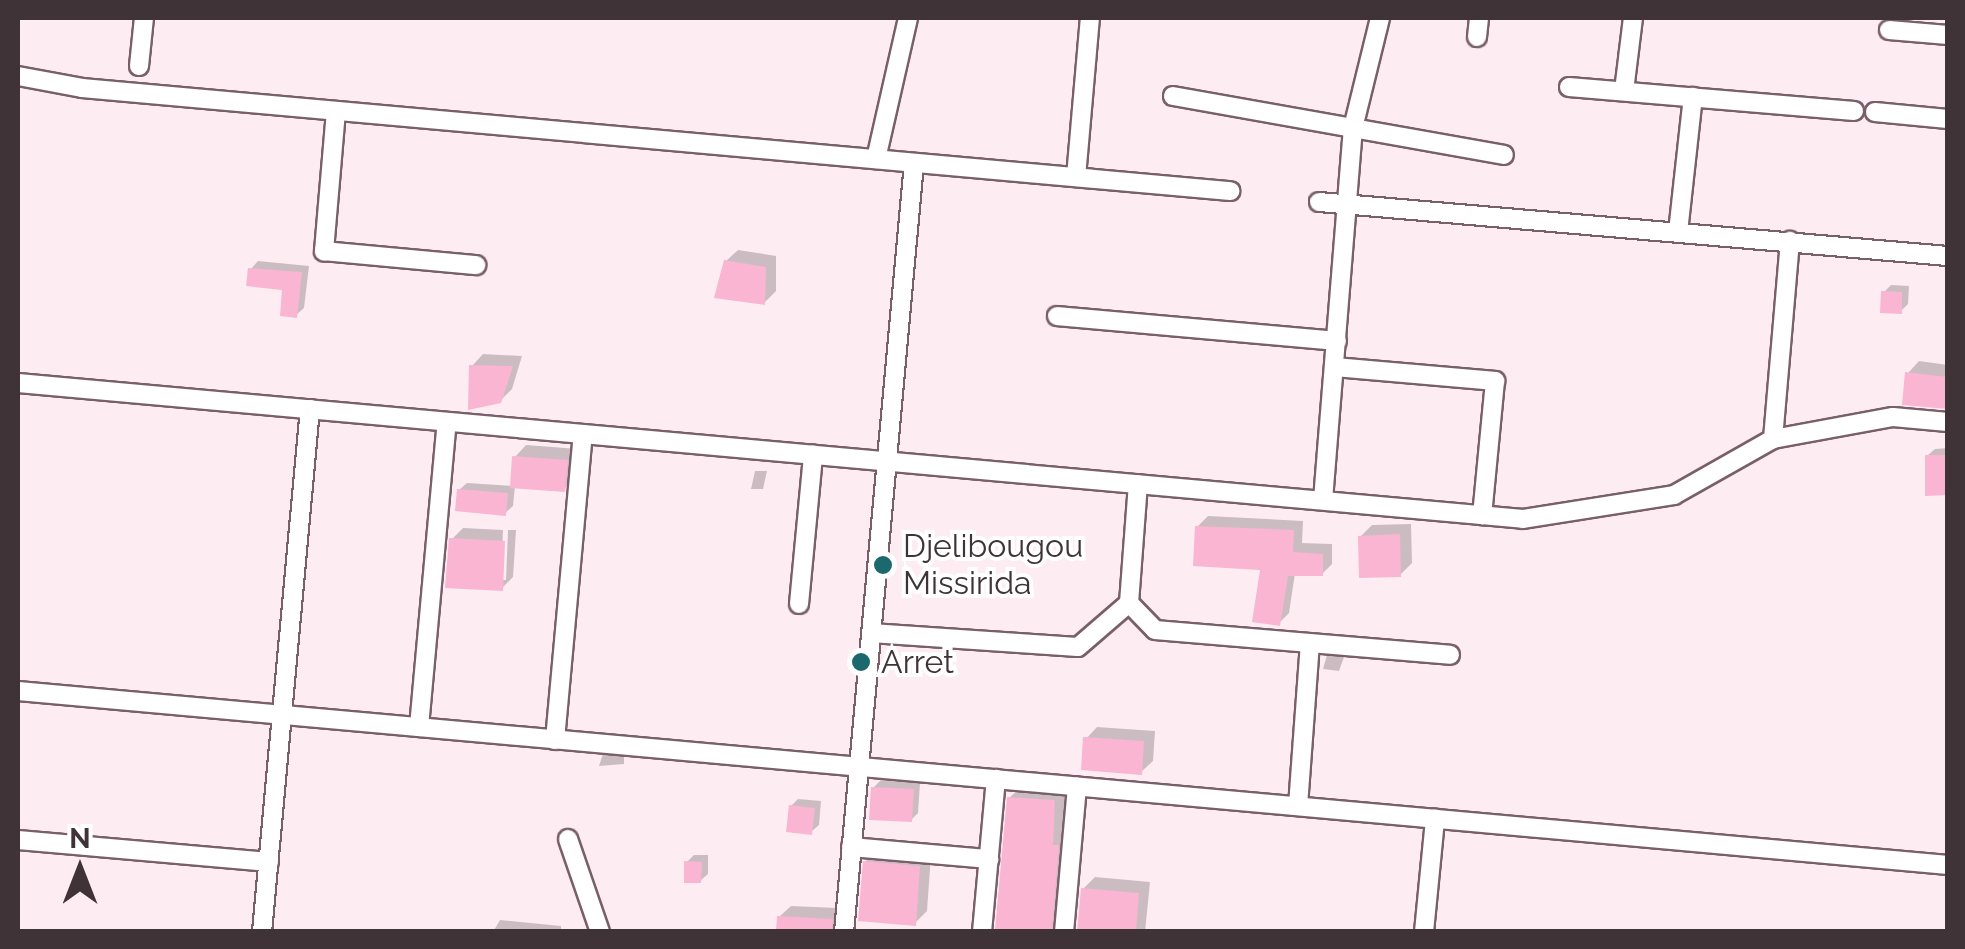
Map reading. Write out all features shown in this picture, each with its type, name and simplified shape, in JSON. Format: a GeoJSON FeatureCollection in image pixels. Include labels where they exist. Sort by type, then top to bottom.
{"type":"FeatureCollection","features":[{"type":"Feature","properties":{"kind":"street"},"geometry":{"type":"LineString","coordinates":[[139,66],[144,18]]}},
{"type":"Feature","properties":{"kind":"street"},"geometry":{"type":"LineString","coordinates":[[876,160],[908,18]]}},
{"type":"Feature","properties":{"kind":"street"},"geometry":{"type":"LineString","coordinates":[[1076,178],[1090,18]]}},
{"type":"Feature","properties":{"kind":"street"},"geometry":{"type":"LineString","coordinates":[[1322,500],[1353,128],[1380,18]]}},
{"type":"Feature","properties":{"kind":"street"},"geometry":{"type":"LineString","coordinates":[[1624,91],[1634,18]]}},
{"type":"Feature","properties":{"kind":"street"},"geometry":{"type":"LineString","coordinates":[[1889,30],[1948,35]]}},
{"type":"Feature","properties":{"kind":"street"},"geometry":{"type":"LineString","coordinates":[[18,76],[82,88],[1230,192]]}},
{"type":"Feature","properties":{"kind":"street"},"geometry":{"type":"LineString","coordinates":[[1569,86],[1854,111]]}},
{"type":"Feature","properties":{"kind":"street"},"geometry":{"type":"LineString","coordinates":[[1173,96],[1504,154]]}},
{"type":"Feature","properties":{"kind":"street"},"geometry":{"type":"LineString","coordinates":[[1678,232],[1693,97]]}},
{"type":"Feature","properties":{"kind":"street"},"geometry":{"type":"LineString","coordinates":[[336,111],[324,251],[476,265]]}},
{"type":"Feature","properties":{"kind":"street"},"geometry":{"type":"LineString","coordinates":[[1875,112],[1948,119]]}},
{"type":"Feature","properties":{"kind":"street"},"geometry":{"type":"LineString","coordinates":[[844,932],[914,163]]}},
{"type":"Feature","properties":{"kind":"street"},"geometry":{"type":"LineString","coordinates":[[1319,202],[1948,256]]}},
{"type":"Feature","properties":{"kind":"street"},"geometry":{"type":"LineString","coordinates":[[1773,439],[1790,241]]}},
{"type":"Feature","properties":{"kind":"street"},"geometry":{"type":"LineString","coordinates":[[1057,316],[1337,341]]}},
{"type":"Feature","properties":{"kind":"street"},"geometry":{"type":"LineString","coordinates":[[1335,367],[1495,381],[1482,515]]}},
{"type":"Feature","properties":{"kind":"street"},"geometry":{"type":"LineString","coordinates":[[18,383],[1524,518],[1674,495],[1773,439],[1893,417],[1948,422]]}},
{"type":"Feature","properties":{"kind":"street"},"geometry":{"type":"LineString","coordinates":[[262,932],[310,409]]}},
{"type":"Feature","properties":{"kind":"street"},"geometry":{"type":"LineString","coordinates":[[419,728],[447,422]]}},
{"type":"Feature","properties":{"kind":"street"},"geometry":{"type":"LineString","coordinates":[[555,740],[583,434]]}},
{"type":"Feature","properties":{"kind":"street"},"geometry":{"type":"LineString","coordinates":[[800,604],[813,454]]}},
{"type":"Feature","properties":{"kind":"street"},"geometry":{"type":"LineString","coordinates":[[871,632],[1078,648],[1129,603],[1138,484]]}},
{"type":"Feature","properties":{"kind":"street"},"geometry":{"type":"LineString","coordinates":[[1129,603],[1155,630],[1450,654]]}},
{"type":"Feature","properties":{"kind":"street"},"geometry":{"type":"LineString","coordinates":[[1298,806],[1310,643]]}},
{"type":"Feature","properties":{"kind":"street"},"geometry":{"type":"LineString","coordinates":[[18,691],[1948,865]]}},
{"type":"Feature","properties":{"kind":"street"},"geometry":{"type":"LineString","coordinates":[[982,932],[996,779]]}},
{"type":"Feature","properties":{"kind":"street"},"geometry":{"type":"LineString","coordinates":[[1064,932],[1077,786]]}},
{"type":"Feature","properties":{"kind":"street"},"geometry":{"type":"LineString","coordinates":[[1424,932],[1435,819]]}},
{"type":"Feature","properties":{"kind":"street"},"geometry":{"type":"LineString","coordinates":[[568,839],[600,932]]}},
{"type":"Feature","properties":{"kind":"street"},"geometry":{"type":"LineString","coordinates":[[18,840],[269,862]]}},
{"type":"Feature","properties":{"kind":"street"},"geometry":{"type":"LineString","coordinates":[[852,847],[988,859]]}},
{"type":"Feature","properties":{"kind":"building"},"geometry":{"type":"Polygon","coordinates":[[[724,260],[766,267],[765,305],[714,298],[724,260]]]}},
{"type":"Feature","properties":{"kind":"building"},"geometry":{"type":"Polygon","coordinates":[[[248,268],[302,272],[297,318],[280,316],[282,290],[246,286],[248,268]]]}},
{"type":"Feature","properties":{"kind":"building"},"geometry":{"type":"Polygon","coordinates":[[[1881,291],[1902,292],[1902,314],[1880,313],[1881,291]]]}},
{"type":"Feature","properties":{"kind":"building"},"geometry":{"type":"Polygon","coordinates":[[[469,365],[513,366],[501,403],[468,410],[469,365]]]}},
{"type":"Feature","properties":{"kind":"building"},"geometry":{"type":"Polygon","coordinates":[[[1905,372],[1948,377],[1948,409],[1902,405],[1905,372]]]}},
{"type":"Feature","properties":{"kind":"building"},"geometry":{"type":"Polygon","coordinates":[[[1925,455],[1948,455],[1948,495],[1925,496],[1925,455]]]}},
{"type":"Feature","properties":{"kind":"building"},"geometry":{"type":"Polygon","coordinates":[[[512,456],[568,460],[565,492],[510,488],[512,456]]]}},
{"type":"Feature","properties":{"kind":"building"},"geometry":{"type":"Polygon","coordinates":[[[457,489],[508,493],[506,516],[455,511],[457,489]]]}},
{"type":"Feature","properties":{"kind":"building"},"geometry":{"type":"Polygon","coordinates":[[[1195,526],[1294,530],[1293,552],[1323,554],[1323,576],[1288,576],[1280,626],[1252,622],[1260,570],[1193,566],[1195,526]]]}},
{"type":"Feature","properties":{"kind":"building"},"geometry":{"type":"Polygon","coordinates":[[[1400,534],[1401,577],[1359,578],[1358,536],[1400,534]]]}},
{"type":"Feature","properties":{"kind":"building"},"geometry":{"type":"Polygon","coordinates":[[[449,538],[505,541],[503,591],[445,588],[449,538]]]}},
{"type":"Feature","properties":{"kind":"building"},"geometry":{"type":"Polygon","coordinates":[[[1083,737],[1144,741],[1142,775],[1081,770],[1083,737]]]}},
{"type":"Feature","properties":{"kind":"building"},"geometry":{"type":"Polygon","coordinates":[[[871,787],[914,789],[912,822],[869,820],[871,787]]]}},
{"type":"Feature","properties":{"kind":"building"},"geometry":{"type":"Polygon","coordinates":[[[1007,797],[1055,800],[1053,845],[1059,845],[1052,932],[995,930],[1007,797]]]}},
{"type":"Feature","properties":{"kind":"building"},"geometry":{"type":"Polygon","coordinates":[[[789,805],[815,808],[812,835],[786,832],[789,805]]]}},
{"type":"Feature","properties":{"kind":"building"},"geometry":{"type":"Polygon","coordinates":[[[684,861],[702,862],[701,883],[684,883],[684,861]]]}},
{"type":"Feature","properties":{"kind":"building"},"geometry":{"type":"Polygon","coordinates":[[[863,861],[920,866],[916,926],[858,921],[863,861]]]}},
{"type":"Feature","properties":{"kind":"building"},"geometry":{"type":"Polygon","coordinates":[[[1081,888],[1139,893],[1136,932],[1077,932],[1081,888]]]}},
{"type":"Feature","properties":{"kind":"building"},"geometry":{"type":"Polygon","coordinates":[[[777,916],[833,919],[832,932],[776,932],[777,916]]]}},
{"type":"Feature","properties":{"kind":"place","name":"Djelibougou Missirida"},"geometry":{"type":"Point","coordinates":[883,565]}},
{"type":"Feature","properties":{"kind":"place","name":"Arret"},"geometry":{"type":"Point","coordinates":[861,662]}}]}
